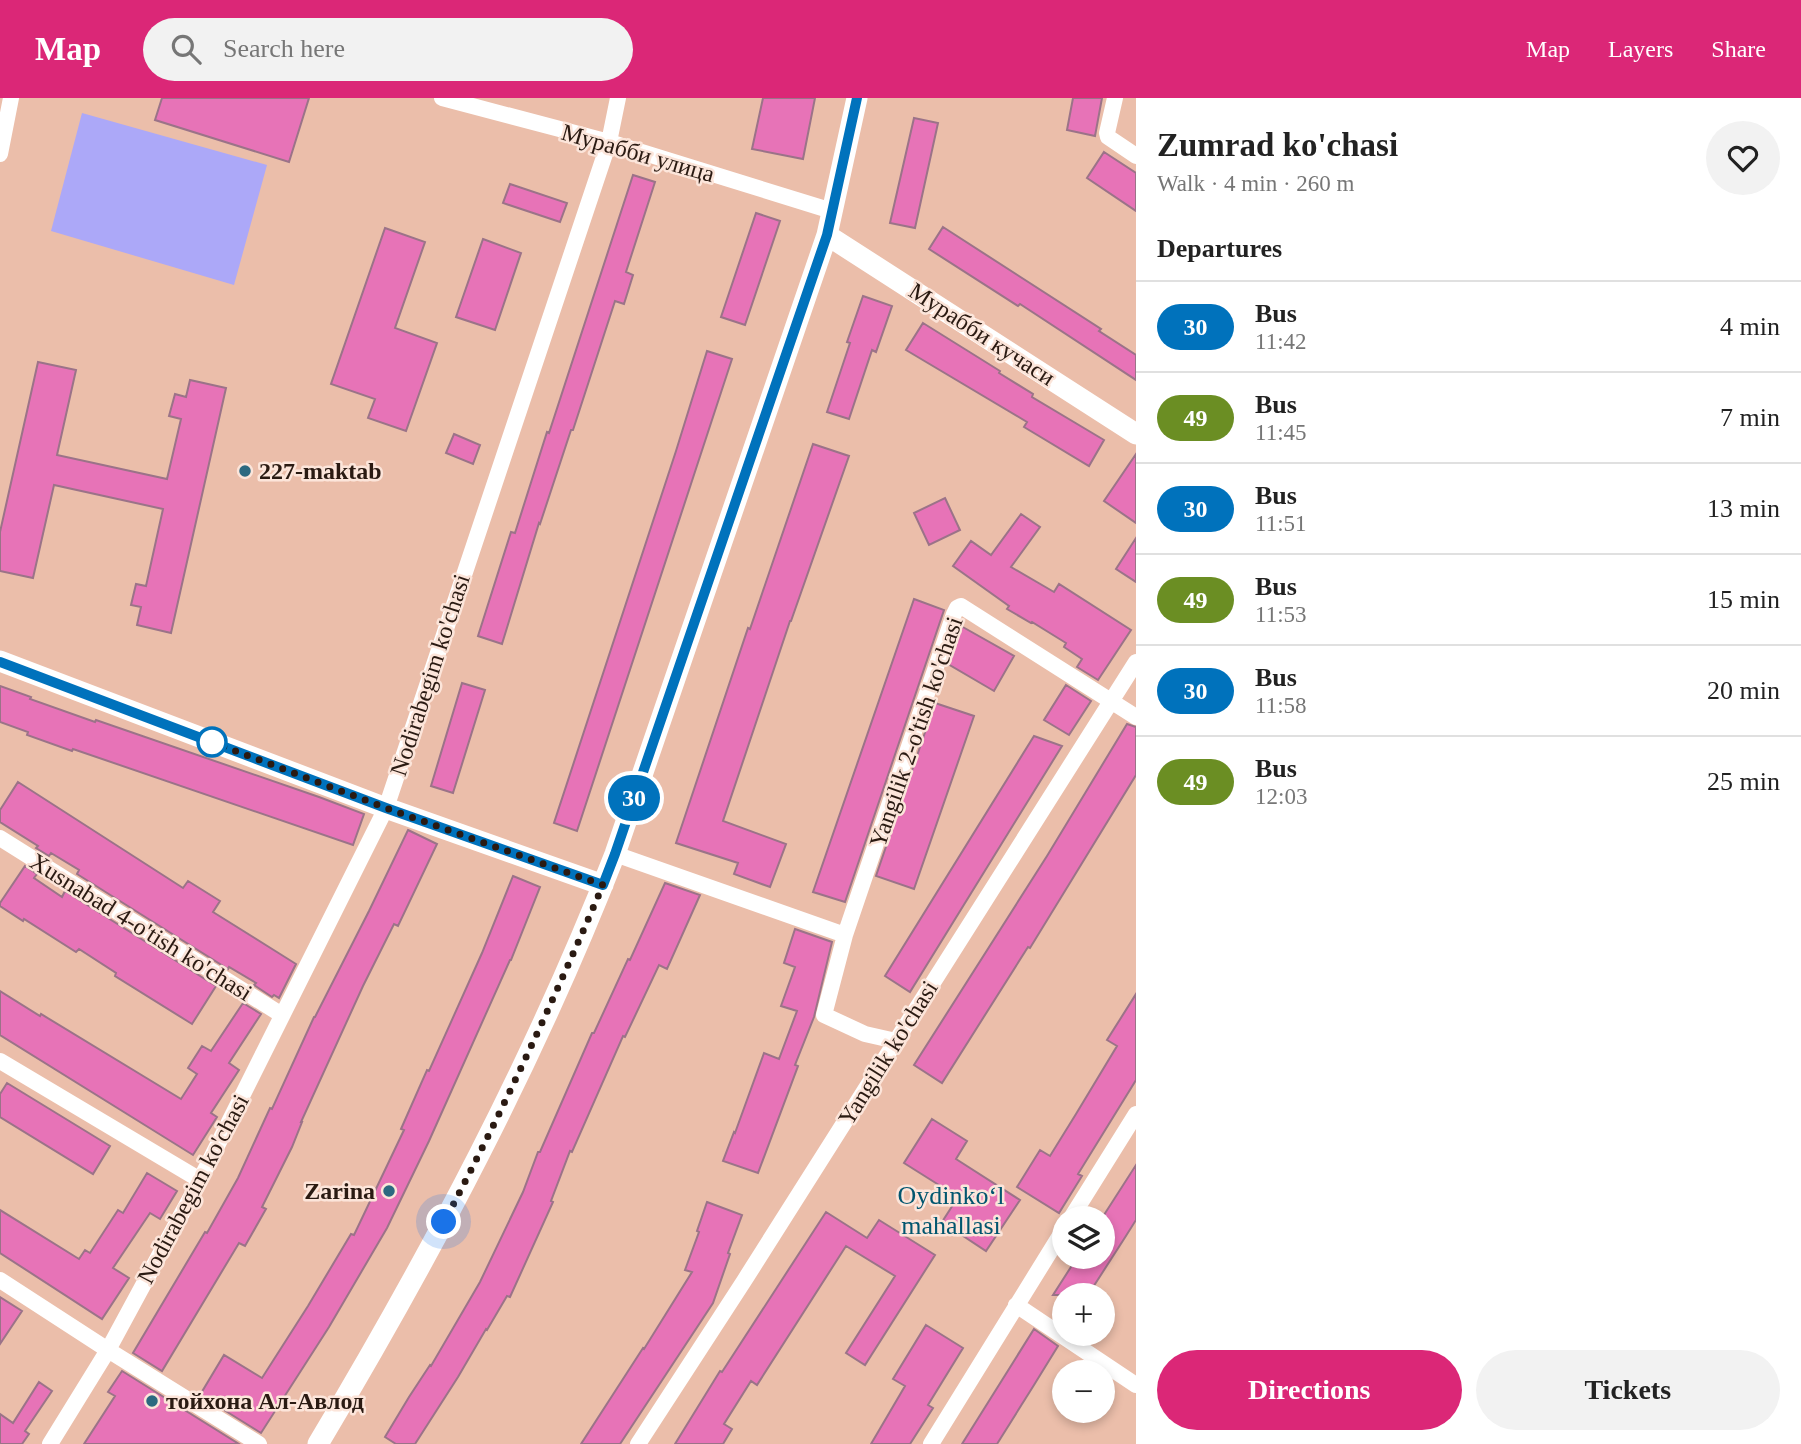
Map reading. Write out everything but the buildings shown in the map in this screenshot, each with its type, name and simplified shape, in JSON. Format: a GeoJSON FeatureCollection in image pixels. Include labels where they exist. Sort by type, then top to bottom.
{"type":"FeatureCollection","features":[{"type":"Feature","properties":{"kind":"main road"},"geometry":{"type":"LineString","coordinates":[[318,1444],[413,1281],[469,1175],[563,981],[603,885],[827,235],[857,98]]}},
{"type":"Feature","properties":{"kind":"main road","name":"Мурабби кучаси"},"geometry":{"type":"LineString","coordinates":[[827,235],[1136,434]]}},
{"type":"Feature","properties":{"kind":"main road"},"geometry":{"type":"LineString","coordinates":[[0,662],[386,808],[603,885]]}},
{"type":"Feature","properties":{"kind":"street"},"geometry":{"type":"LineString","coordinates":[[0,154],[11,98]]}},
{"type":"Feature","properties":{"kind":"street","name":"Мурабби улица"},"geometry":{"type":"LineString","coordinates":[[442,98],[609,142],[832,211]]}},
{"type":"Feature","properties":{"kind":"street","name":"Nodirabegim ko'chasi"},"geometry":{"type":"LineString","coordinates":[[50,1444],[108,1350],[200,1180],[386,808],[609,142],[618,98]]}},
{"type":"Feature","properties":{"kind":"street"},"geometry":{"type":"LineString","coordinates":[[1115,98],[1108,137],[1136,156]]}},
{"type":"Feature","properties":{"kind":"street","name":"Yangilik 2-o'tish ko'chasi"},"geometry":{"type":"LineString","coordinates":[[895,1041],[865,1034],[824,1015],[845,935],[957,608],[961,607],[1136,717]]}},
{"type":"Feature","properties":{"kind":"street","name":"Yangilik ko'chasi"},"geometry":{"type":"LineString","coordinates":[[638,1444],[1136,662]]}},
{"type":"Feature","properties":{"kind":"street","name":"Xusnabad 4-o'tish ko'chasi"},"geometry":{"type":"LineString","coordinates":[[0,838],[282,1015]]}},
{"type":"Feature","properties":{"kind":"street"},"geometry":{"type":"LineString","coordinates":[[615,854],[845,935]]}},
{"type":"Feature","properties":{"kind":"street"},"geometry":{"type":"LineString","coordinates":[[0,1061],[200,1180]]}},
{"type":"Feature","properties":{"kind":"street"},"geometry":{"type":"LineString","coordinates":[[1078,1206],[1136,1114]]}},
{"type":"Feature","properties":{"kind":"street"},"geometry":{"type":"LineString","coordinates":[[931,1444],[1052,1248]]}},
{"type":"Feature","properties":{"kind":"street"},"geometry":{"type":"LineString","coordinates":[[0,1280],[259,1444]]}},
{"type":"Feature","properties":{"kind":"street"},"geometry":{"type":"LineString","coordinates":[[1016,1304],[1136,1385]]}},
{"type":"Feature","properties":{"kind":"shaded area"},"geometry":{"type":"Polygon","coordinates":[[[82,113],[267,165],[234,285],[51,231],[82,113]]]}},
{"type":"Feature","properties":{"kind":"bus line","name":"30"},"geometry":{"type":"LineString","coordinates":[[0,662],[386,808],[603,885],[827,235],[857,98]]}},
{"type":"Feature","properties":{"kind":"place","name":"227-maktab"},"geometry":{"type":"Point","coordinates":[245,471]}},
{"type":"Feature","properties":{"kind":"place","name":"Zarina"},"geometry":{"type":"Point","coordinates":[389,1191]}},
{"type":"Feature","properties":{"kind":"place","name":"тойхона Ал-Авлод"},"geometry":{"type":"Point","coordinates":[152,1401]}},
{"type":"Feature","properties":{"kind":"district","name":"Oydinkoʻl mahallasi"},"geometry":{"type":"Point","coordinates":[951,1210]}},
{"type":"Feature","properties":{"kind":"route"},"geometry":{"type":"LineString","coordinates":[[212,742],[386,808],[603,885],[563,981],[444,1222]]}}]}
